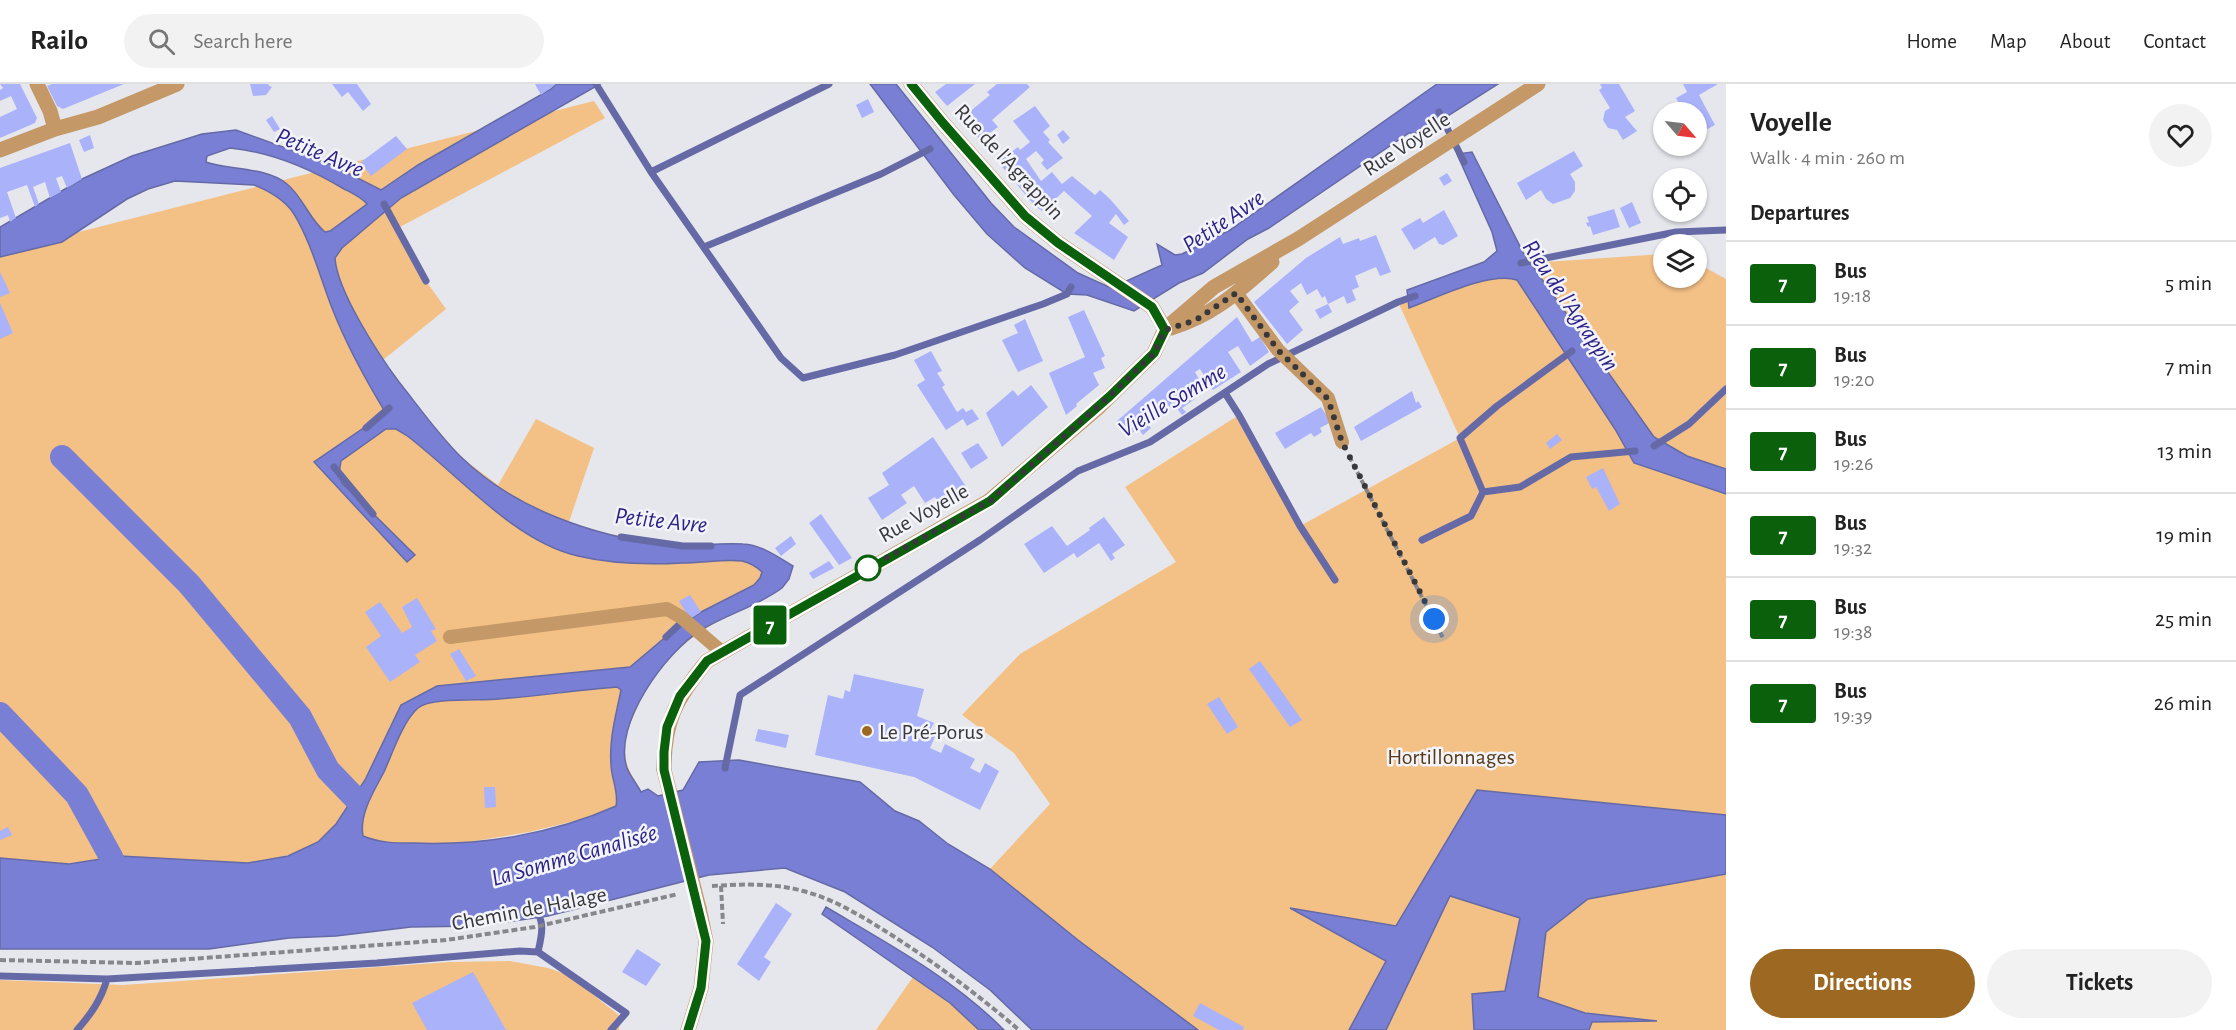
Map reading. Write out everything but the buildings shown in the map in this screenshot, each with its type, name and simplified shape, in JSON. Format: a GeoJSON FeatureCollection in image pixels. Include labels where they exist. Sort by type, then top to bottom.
{"type":"FeatureCollection","features":[{"type":"Feature","properties":{"kind":"street"},"geometry":{"type":"LineString","coordinates":[[37,84],[50,111],[55,129]]}},
{"type":"Feature","properties":{"kind":"street"},"geometry":{"type":"LineString","coordinates":[[0,150],[55,129],[98,117],[177,84]]}},
{"type":"Feature","properties":{"kind":"street","name":"Rue de l'Agrappin"},"geometry":{"type":"LineString","coordinates":[[911,84],[1025,216],[1058,243],[1152,307],[1165,330]]}},
{"type":"Feature","properties":{"kind":"street","name":"Rue Voyelle"},"geometry":{"type":"LineString","coordinates":[[688,1030],[701,988],[706,941],[664,770],[667,727],[680,696],[707,661],[990,501],[1110,396],[1154,353],[1165,330],[1214,287],[1298,239],[1538,84]]}},
{"type":"Feature","properties":{"kind":"street","name":"Rue Voyelle"},"geometry":{"type":"LineString","coordinates":[[1165,330],[1196,320],[1236,293],[1298,239]]}},
{"type":"Feature","properties":{"kind":"lane"},"geometry":{"type":"LineString","coordinates":[[1236,293],[1278,350],[1328,399],[1342,442]]}},
{"type":"Feature","properties":{"kind":"lane"},"geometry":{"type":"LineString","coordinates":[[450,637],[667,609],[681,617],[722,652]]}},
{"type":"Feature","properties":{"kind":"path"},"geometry":{"type":"LineString","coordinates":[[1342,442],[1443,638]]}},
{"type":"Feature","properties":{"kind":"path"},"geometry":{"type":"LineString","coordinates":[[703,888],[770,885],[803,891],[840,903],[976,993],[1019,1030]]}},
{"type":"Feature","properties":{"kind":"path","name":"Chemin de Halage"},"geometry":{"type":"LineString","coordinates":[[0,960],[136,963],[446,940],[536,927],[683,893]]}},
{"type":"Feature","properties":{"kind":"green space"},"geometry":{"type":"Polygon","coordinates":[[[594,101],[605,118],[398,228],[426,281],[446,309],[383,360],[422,412],[461,457],[498,485],[536,419],[594,448],[569,522],[590,530],[666,545],[744,544],[770,552],[793,566],[789,579],[782,588],[702,631],[675,652],[663,665],[643,696],[631,723],[626,740],[625,756],[635,780],[616,806],[591,817],[529,832],[450,845],[378,842],[363,836],[256,863],[102,860],[59,864],[0,858],[0,252],[594,101]]]}},
{"type":"Feature","properties":{"kind":"green space","name":"Hortillonnages"},"geometry":{"type":"Polygon","coordinates":[[[1653,255],[1653,288],[1707,288],[1707,269],[1726,279],[1726,1030],[1198,1030],[1078,940],[990,869],[1050,804],[1014,753],[962,715],[1020,654],[1176,562],[1125,487],[1239,415],[1300,526],[1460,438],[1398,302],[1516,264],[1653,255]]]}},
{"type":"Feature","properties":{"kind":"green space"},"geometry":{"type":"Polygon","coordinates":[[[510,961],[548,968],[568,975],[620,1016],[619,1030],[0,1030],[0,980],[123,985],[450,962],[510,961]]]}},
{"type":"Feature","properties":{"kind":"green space"},"geometry":{"type":"Polygon","coordinates":[[[913,977],[950,1003],[979,1030],[876,1030],[913,977]]]}},
{"type":"Feature","properties":{"kind":"water","name":"La Somme Canalisée"},"geometry":{"type":"Polygon","coordinates":[[[556,84],[600,84],[401,198],[342,248],[335,258],[343,288],[370,340],[436,430],[481,475],[530,505],[583,527],[638,541],[666,545],[750,545],[770,552],[793,566],[789,579],[782,588],[763,600],[711,624],[687,640],[658,672],[645,691],[627,731],[624,751],[627,768],[641,792],[648,789],[658,796],[683,790],[699,762],[739,760],[860,782],[895,811],[919,821],[948,844],[990,869],[1078,940],[1198,1030],[1032,1030],[990,990],[932,947],[845,892],[785,868],[709,875],[548,916],[479,926],[411,927],[336,936],[289,938],[209,949],[0,949],[0,858],[69,864],[120,856],[248,863],[288,856],[318,842],[336,824],[365,780],[401,705],[437,686],[630,667],[675,629],[701,612],[754,585],[760,578],[762,572],[742,561],[630,563],[591,559],[554,548],[531,537],[509,522],[406,435],[396,429],[386,429],[341,461],[339,474],[342,483],[415,555],[407,562],[314,462],[381,416],[384,410],[343,334],[310,248],[294,214],[286,204],[254,185],[175,181],[148,189],[127,199],[62,242],[0,257],[0,227],[82,179],[132,156],[202,134],[236,130],[330,164],[381,190],[418,165],[556,84]],[[230,148],[207,156],[206,162],[259,172],[279,179],[293,189],[319,227],[325,232],[330,231],[367,204],[356,195],[303,168],[275,157],[230,148]],[[617,687],[499,699],[434,702],[418,708],[403,729],[368,803],[363,819],[363,836],[400,843],[491,840],[542,831],[616,806],[611,769],[611,745],[621,690],[617,687]]]}},
{"type":"Feature","properties":{"kind":"water"},"geometry":{"type":"Polygon","coordinates":[[[870,84],[896,84],[991,203],[1014,227],[1078,273],[1111,288],[1162,265],[1157,244],[1175,255],[1182,254],[1230,230],[1437,84],[1498,84],[1421,133],[1409,133],[1269,228],[1248,239],[1203,273],[1179,283],[1134,311],[1087,295],[1067,294],[1025,268],[987,234],[954,195],[870,84]]]}},
{"type":"Feature","properties":{"kind":"water"},"geometry":{"type":"Polygon","coordinates":[[[1472,152],[1524,254],[1654,437],[1687,456],[1726,469],[1726,494],[1634,463],[1615,429],[1517,280],[1506,278],[1478,282],[1409,308],[1407,290],[1484,262],[1497,251],[1492,232],[1457,154],[1472,152]]]}},
{"type":"Feature","properties":{"kind":"water"},"geometry":{"type":"Polygon","coordinates":[[[1477,790],[1726,815],[1726,874],[1588,899],[1546,932],[1538,997],[1585,1013],[1657,1021],[1592,1022],[1589,1030],[1474,1030],[1472,994],[1505,991],[1520,918],[1450,896],[1386,1030],[1349,1030],[1386,961],[1290,908],[1396,926],[1477,790]]]}},
{"type":"Feature","properties":{"kind":"water"},"geometry":{"type":"Polygon","coordinates":[[[826,907],[942,978],[964,994],[1004,1030],[979,1030],[950,1003],[822,914],[826,907]]]}},
{"type":"Feature","properties":{"kind":"waterway"},"geometry":{"type":"LineString","coordinates":[[596,84],[651,172],[781,358],[803,378],[895,355],[1043,304],[1067,294],[1071,287]]}},
{"type":"Feature","properties":{"kind":"waterway"},"geometry":{"type":"LineString","coordinates":[[651,172],[829,84]]}},
{"type":"Feature","properties":{"kind":"waterway","name":"Rieu de l'Agrappin"},"geometry":{"type":"LineString","coordinates":[[1439,112],[1464,162]]}},
{"type":"Feature","properties":{"kind":"waterway"},"geometry":{"type":"LineString","coordinates":[[704,247],[881,174],[930,149]]}},
{"type":"Feature","properties":{"kind":"waterway"},"geometry":{"type":"LineString","coordinates":[[384,204],[426,281]]}},
{"type":"Feature","properties":{"kind":"waterway","name":"Vieille Somme"},"geometry":{"type":"LineString","coordinates":[[1521,263],[1676,232],[1726,230]]}},
{"type":"Feature","properties":{"kind":"waterway","name":"Vieille Somme"},"geometry":{"type":"LineString","coordinates":[[725,768],[740,695],[980,540],[1078,471],[1150,442],[1268,364],[1415,296]]}},
{"type":"Feature","properties":{"kind":"waterway"},"geometry":{"type":"LineString","coordinates":[[1572,351],[1497,406],[1460,438],[1483,492],[1520,487],[1571,457],[1635,451]]}},
{"type":"Feature","properties":{"kind":"waterway"},"geometry":{"type":"LineString","coordinates":[[1654,446],[1689,424],[1726,389]]}},
{"type":"Feature","properties":{"kind":"waterway"},"geometry":{"type":"LineString","coordinates":[[1225,393],[1300,526],[1335,580]]}},
{"type":"Feature","properties":{"kind":"waterway"},"geometry":{"type":"LineString","coordinates":[[366,428],[389,408]]}},
{"type":"Feature","properties":{"kind":"waterway"},"geometry":{"type":"LineString","coordinates":[[62,457],[189,584],[300,717],[328,770],[355,798]]}},
{"type":"Feature","properties":{"kind":"waterway"},"geometry":{"type":"LineString","coordinates":[[334,467],[373,514]]}},
{"type":"Feature","properties":{"kind":"waterway"},"geometry":{"type":"LineString","coordinates":[[1422,540],[1471,516],[1483,492]]}},
{"type":"Feature","properties":{"kind":"waterway","name":"Petite Avre"},"geometry":{"type":"LineString","coordinates":[[621,537],[683,546],[711,546]]}},
{"type":"Feature","properties":{"kind":"waterway","name":"Petite Avre"},"geometry":{"type":"LineString","coordinates":[[666,637],[684,620]]}},
{"type":"Feature","properties":{"kind":"waterway"},"geometry":{"type":"LineString","coordinates":[[0,714],[77,795],[111,857],[123,885]]}},
{"type":"Feature","properties":{"kind":"waterway"},"geometry":{"type":"LineString","coordinates":[[535,910],[542,924],[538,952],[626,1013],[611,1030]]}},
{"type":"Feature","properties":{"kind":"waterway"},"geometry":{"type":"LineString","coordinates":[[0,976],[107,979],[377,963],[520,951],[538,952]]}},
{"type":"Feature","properties":{"kind":"waterway"},"geometry":{"type":"LineString","coordinates":[[77,1030],[95,1006],[107,979]]}},
{"type":"Feature","properties":{"kind":"bus line","name":"7"},"geometry":{"type":"LineString","coordinates":[[688,1030],[694,1017],[701,988],[706,941],[664,770],[667,727],[680,696],[707,661],[990,501],[1100,406],[1154,353],[1165,330],[1152,307],[1058,243],[1025,216],[911,84]]}},
{"type":"Feature","properties":{"kind":"place","name":"Le Pré-Porus"},"geometry":{"type":"Point","coordinates":[867,731]}},
{"type":"Feature","properties":{"kind":"route"},"geometry":{"type":"LineString","coordinates":[[868,568],[990,501],[1100,406],[1154,353],[1165,330],[1196,320],[1236,293],[1278,350],[1328,399],[1342,442],[1434,619]]}}]}
